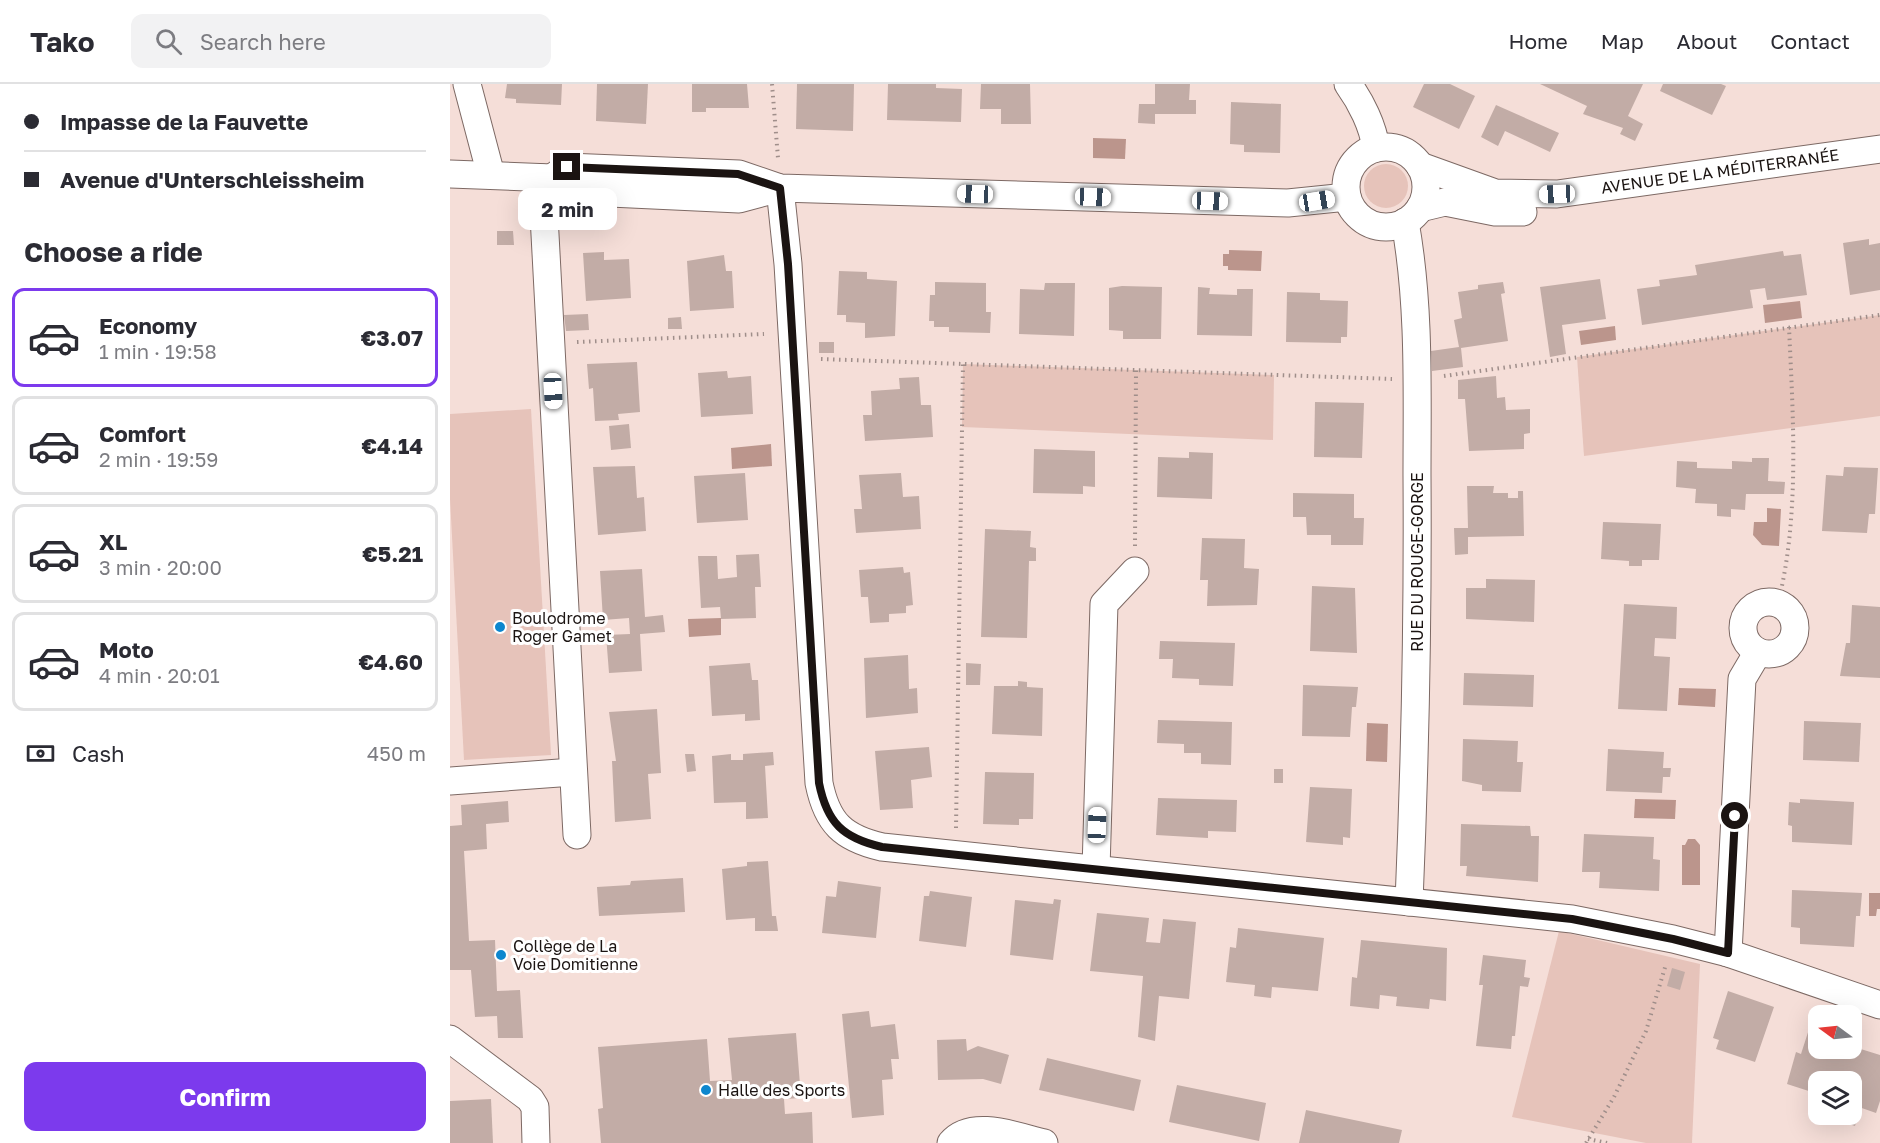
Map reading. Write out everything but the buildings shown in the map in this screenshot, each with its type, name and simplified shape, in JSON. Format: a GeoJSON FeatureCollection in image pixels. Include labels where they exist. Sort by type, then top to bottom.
{"type":"FeatureCollection","features":[{"type":"Feature","properties":{"kind":"street"},"geometry":{"type":"LineString","coordinates":[[467,84],[491,175]]}},
{"type":"Feature","properties":{"kind":"street"},"geometry":{"type":"LineString","coordinates":[[1348,84],[1362,108],[1374,136],[1376,148]]}},
{"type":"Feature","properties":{"kind":"street"},"geometry":{"type":"LineString","coordinates":[[1389,146],[1401,149],[1412,156],[1420,166],[1426,187],[1413,215],[1392,227],[1366,222],[1357,215],[1347,197],[1346,179],[1350,169],[1365,153],[1389,146]]}},
{"type":"Feature","properties":{"kind":"street","name":"AVENUE DE LA MÉDITERRANÉE"},"geometry":{"type":"LineString","coordinates":[[1420,166],[1496,193],[1557,194],[1880,149]]}},
{"type":"Feature","properties":{"kind":"street","name":"AVENUE DE LA MÉDITERRANÉE"},"geometry":{"type":"LineString","coordinates":[[1413,215],[1445,202],[1495,212],[1599,205],[1880,163]]}},
{"type":"Feature","properties":{"kind":"street"},"geometry":{"type":"LineString","coordinates":[[450,174],[547,178],[567,191],[739,199],[780,188],[1288,204],[1347,197]]}},
{"type":"Feature","properties":{"kind":"street"},"geometry":{"type":"LineString","coordinates":[[547,178],[550,343],[577,835]]}},
{"type":"Feature","properties":{"kind":"street"},"geometry":{"type":"LineString","coordinates":[[780,188],[793,346],[819,783],[825,807],[836,825],[861,842],[882,847],[1572,919],[1673,939],[1728,953],[1880,1005]]}},
{"type":"Feature","properties":{"kind":"street","name":"RUE DU ROUGE-GORGE"},"geometry":{"type":"LineString","coordinates":[[1409,902],[1418,618],[1417,380],[1412,260],[1413,215]]}},
{"type":"Feature","properties":{"kind":"street"},"geometry":{"type":"LineString","coordinates":[[1096,869],[1104,604],[1135,571]]}},
{"type":"Feature","properties":{"kind":"street"},"geometry":{"type":"LineString","coordinates":[[1761,602],[1778,603],[1785,607],[1794,621],[1793,638],[1782,650],[1774,653],[1758,652],[1745,639],[1743,622],[1746,614],[1761,602]]}},
{"type":"Feature","properties":{"kind":"street"},"geometry":{"type":"LineString","coordinates":[[1728,953],[1742,679],[1758,652]]}},
{"type":"Feature","properties":{"kind":"street"},"geometry":{"type":"LineString","coordinates":[[450,782],[573,772]]}},
{"type":"Feature","properties":{"kind":"street"},"geometry":{"type":"LineString","coordinates":[[450,1039],[530,1099],[534,1107],[536,1143]]}},
{"type":"Feature","properties":{"kind":"street"},"geometry":{"type":"LineString","coordinates":[[951,1143],[955,1138],[975,1130],[1044,1143]]}},
{"type":"Feature","properties":{"kind":"path"},"geometry":{"type":"LineString","coordinates":[[772,84],[780,188]]}},
{"type":"Feature","properties":{"kind":"path"},"geometry":{"type":"LineString","coordinates":[[550,343],[793,346],[963,364],[1417,380],[1880,315]]}},
{"type":"Feature","properties":{"kind":"path"},"geometry":{"type":"LineString","coordinates":[[1778,603],[1787,570],[1794,432],[1789,327]]}},
{"type":"Feature","properties":{"kind":"path"},"geometry":{"type":"LineString","coordinates":[[956,855],[963,364]]}},
{"type":"Feature","properties":{"kind":"path"},"geometry":{"type":"LineString","coordinates":[[1135,571],[1136,370]]}},
{"type":"Feature","properties":{"kind":"path"},"geometry":{"type":"LineString","coordinates":[[1607,1143],[1587,1141],[1614,1098],[1646,1031],[1673,939]]}},
{"type":"Feature","properties":{"kind":"shaded area"},"geometry":{"type":"Polygon","coordinates":[[[1093,138],[1126,139],[1125,159],[1093,158],[1093,138]]]}},
{"type":"Feature","properties":{"kind":"shaded area"},"geometry":{"type":"Polygon","coordinates":[[[1386,164],[1395,165],[1402,170],[1407,177],[1407,195],[1402,202],[1395,207],[1386,208],[1377,207],[1370,202],[1365,195],[1364,186],[1365,177],[1370,170],[1377,165],[1386,164]]]}},
{"type":"Feature","properties":{"kind":"shaded area"},"geometry":{"type":"Polygon","coordinates":[[[1229,250],[1262,251],[1261,271],[1228,270],[1228,266],[1223,266],[1223,254],[1229,254],[1229,250]]]}},
{"type":"Feature","properties":{"kind":"shaded area"},"geometry":{"type":"Polygon","coordinates":[[[1800,301],[1802,318],[1765,323],[1763,305],[1800,301]]]}},
{"type":"Feature","properties":{"kind":"shaded area"},"geometry":{"type":"Polygon","coordinates":[[[1880,315],[1880,416],[1584,456],[1577,357],[1880,315]]]}},
{"type":"Feature","properties":{"kind":"shaded area"},"geometry":{"type":"Polygon","coordinates":[[[1615,326],[1616,340],[1581,345],[1579,331],[1615,326]]]}},
{"type":"Feature","properties":{"kind":"shaded area"},"geometry":{"type":"Polygon","coordinates":[[[963,364],[1274,375],[1273,440],[962,427],[963,364]]]}},
{"type":"Feature","properties":{"kind":"shaded area","name":"Boulodrome Roger Gamet"},"geometry":{"type":"Polygon","coordinates":[[[531,409],[551,755],[464,760],[450,499],[450,414],[531,409]]]}},
{"type":"Feature","properties":{"kind":"shaded area"},"geometry":{"type":"Polygon","coordinates":[[[771,444],[772,466],[732,469],[731,448],[771,444]]]}},
{"type":"Feature","properties":{"kind":"shaded area"},"geometry":{"type":"Polygon","coordinates":[[[1767,508],[1781,509],[1779,546],[1762,545],[1753,535],[1754,522],[1767,522],[1767,508]]]}},
{"type":"Feature","properties":{"kind":"shaded area"},"geometry":{"type":"Polygon","coordinates":[[[721,618],[721,635],[689,637],[688,619],[721,618]]]}},
{"type":"Feature","properties":{"kind":"shaded area"},"geometry":{"type":"Polygon","coordinates":[[[1679,688],[1716,689],[1715,707],[1678,705],[1679,688]]]}},
{"type":"Feature","properties":{"kind":"shaded area"},"geometry":{"type":"Polygon","coordinates":[[[1367,723],[1388,724],[1387,762],[1366,761],[1367,723]]]}},
{"type":"Feature","properties":{"kind":"shaded area"},"geometry":{"type":"Polygon","coordinates":[[[1635,799],[1676,800],[1675,819],[1634,818],[1635,799]]]}},
{"type":"Feature","properties":{"kind":"shaded area"},"geometry":{"type":"Polygon","coordinates":[[[1688,839],[1695,839],[1700,845],[1700,885],[1682,885],[1682,845],[1685,845],[1688,839]]]}},
{"type":"Feature","properties":{"kind":"shaded area"},"geometry":{"type":"Polygon","coordinates":[[[1869,893],[1880,893],[1880,909],[1877,909],[1876,916],[1869,916],[1869,893]]]}},
{"type":"Feature","properties":{"kind":"shaded area"},"geometry":{"type":"Polygon","coordinates":[[[1559,931],[1700,964],[1692,1143],[1646,1143],[1512,1117],[1559,931]]]}},
{"type":"Feature","properties":{"kind":"place","name":"Boulodrome Roger Gamet"},"geometry":{"type":"Point","coordinates":[500,627]}},
{"type":"Feature","properties":{"kind":"place","name":"Collège de La Voie Domitienne"},"geometry":{"type":"Point","coordinates":[501,955]}},
{"type":"Feature","properties":{"kind":"place","name":"Halle des Sports"},"geometry":{"type":"Point","coordinates":[706,1090]}},
{"type":"Feature","properties":{"kind":"route"},"geometry":{"type":"LineString","coordinates":[[567,167],[738,174],[780,188],[788,264],[819,783],[828,814],[836,825],[861,842],[882,847],[1572,919],[1673,939],[1728,953],[1735,816]]}}]}
